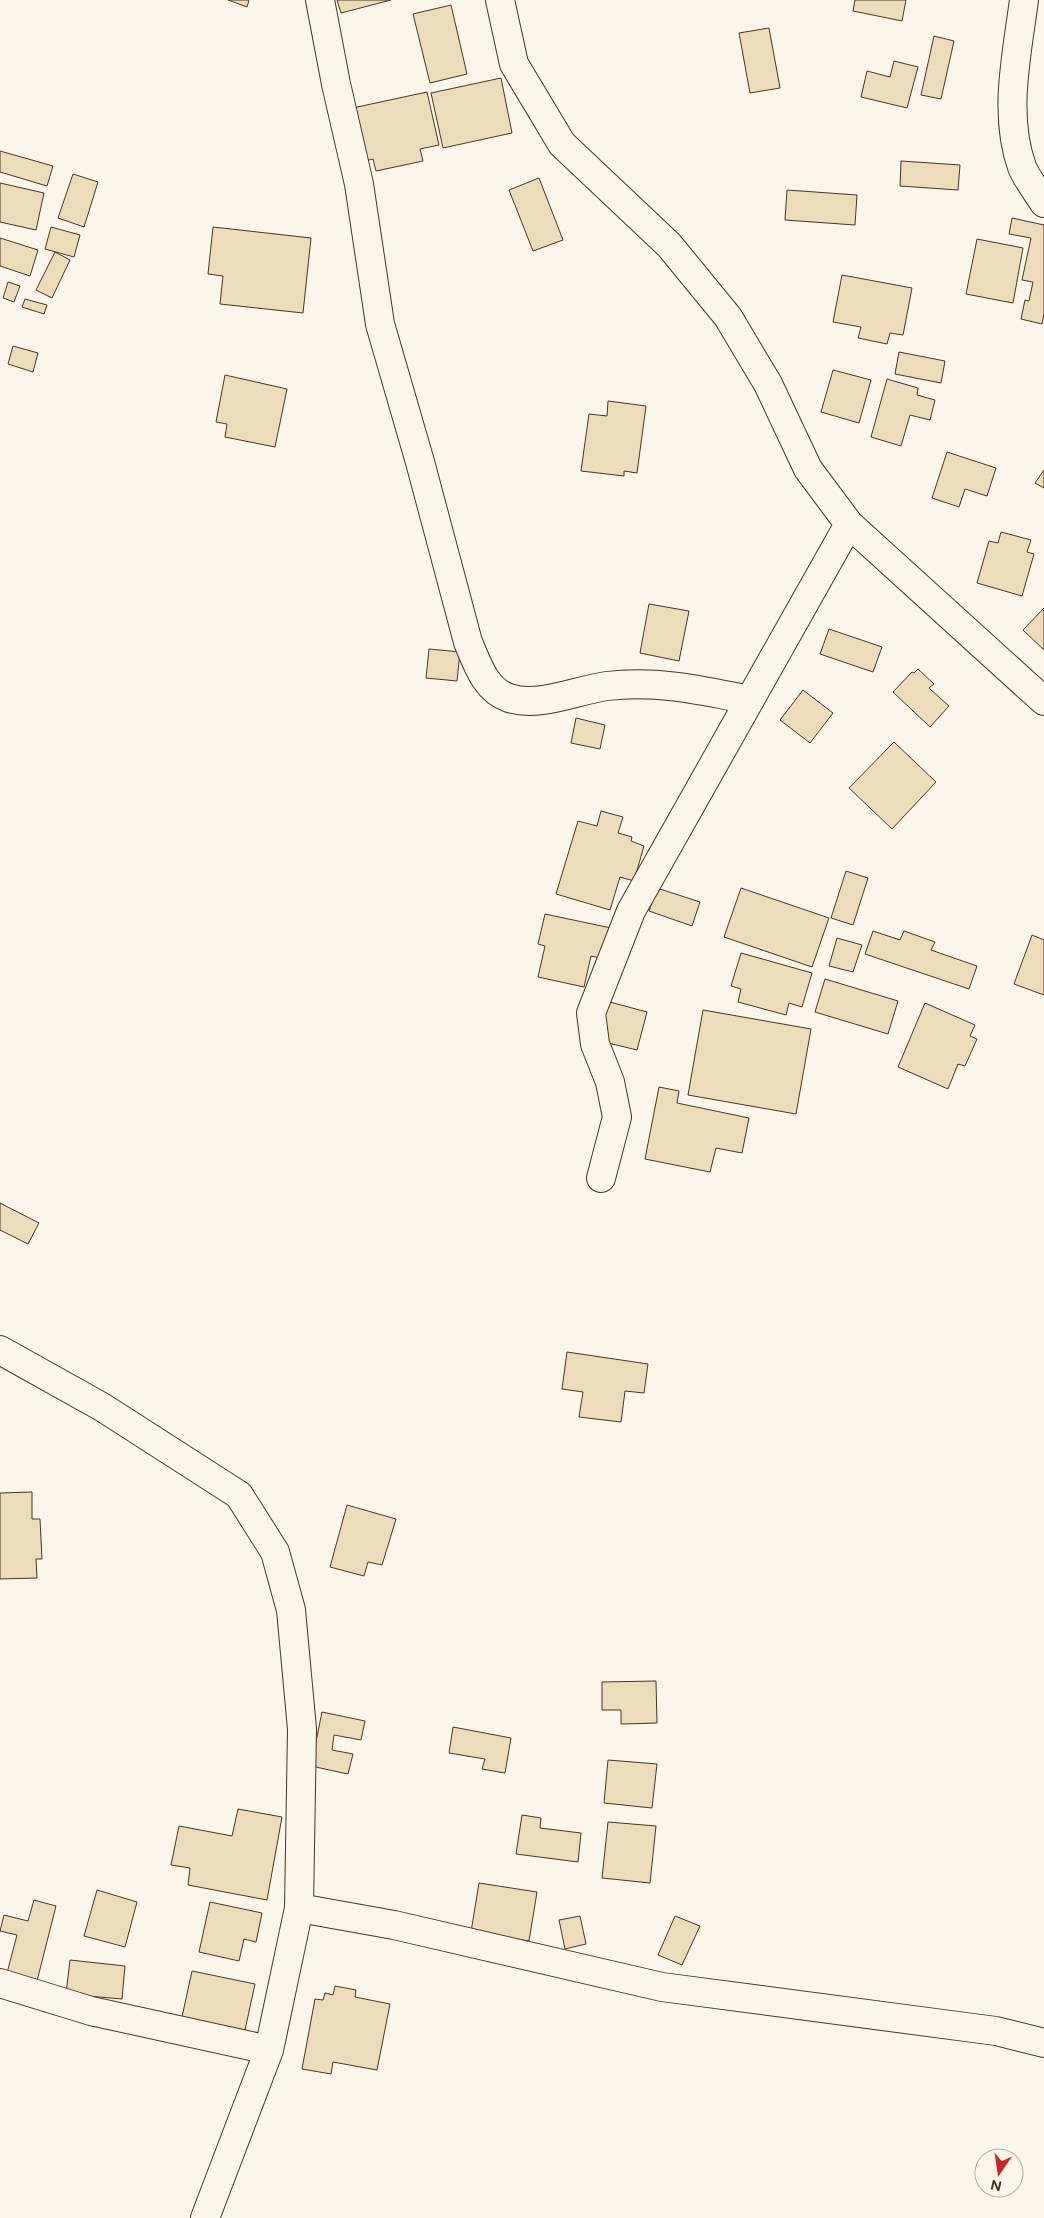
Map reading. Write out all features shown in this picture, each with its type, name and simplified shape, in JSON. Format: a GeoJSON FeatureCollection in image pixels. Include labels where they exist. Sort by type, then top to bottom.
{"type":"FeatureCollection","features":[{"type":"Feature","properties":{"kind":"street"},"geometry":{"type":"LineString","coordinates":[[320,0],[336,84],[359,184],[380,324],[468,642],[480,670],[492,689],[510,699],[544,700],[606,686],[669,684],[750,700]]}},
{"type":"Feature","properties":{"kind":"street"},"geometry":{"type":"LineString","coordinates":[[500,0],[514,64],[562,144],[669,245],[728,317],[768,384],[808,469],[849,524],[1044,701]]}},
{"type":"Feature","properties":{"kind":"street"},"geometry":{"type":"LineString","coordinates":[[1024,0],[1014,74],[1012,117],[1022,168],[1044,203]]}},
{"type":"Feature","properties":{"kind":"street"},"geometry":{"type":"LineString","coordinates":[[601,1178],[617,1117],[610,1082],[595,1044],[591,1012],[631,912],[849,524]]}},
{"type":"Feature","properties":{"kind":"street"},"geometry":{"type":"LineString","coordinates":[[0,1350],[102,1407],[239,1495],[275,1552],[291,1610],[302,1729],[299,1908],[268,2050],[205,2218]]}},
{"type":"Feature","properties":{"kind":"street"},"geometry":{"type":"LineString","coordinates":[[299,1908],[394,1926],[662,1987],[996,2031],[1044,2043]]}},
{"type":"Feature","properties":{"kind":"street"},"geometry":{"type":"LineString","coordinates":[[0,1983],[91,2011],[268,2050]]}},
{"type":"Feature","properties":{"kind":"building"},"geometry":{"type":"Polygon","coordinates":[[[228,0],[249,0],[247,7],[228,0]]]}},
{"type":"Feature","properties":{"kind":"building"},"geometry":{"type":"Polygon","coordinates":[[[337,0],[391,0],[341,13],[337,0]]]}},
{"type":"Feature","properties":{"kind":"building"},"geometry":{"type":"Polygon","coordinates":[[[855,0],[906,0],[902,21],[853,11],[855,0]]]}},
{"type":"Feature","properties":{"kind":"building"},"geometry":{"type":"Polygon","coordinates":[[[451,5],[467,74],[430,83],[413,14],[451,5]]]}},
{"type":"Feature","properties":{"kind":"building"},"geometry":{"type":"Polygon","coordinates":[[[769,28],[780,88],[750,93],[739,33],[769,28]]]}},
{"type":"Feature","properties":{"kind":"building"},"geometry":{"type":"Polygon","coordinates":[[[934,36],[954,41],[941,99],[921,95],[934,36]]]}},
{"type":"Feature","properties":{"kind":"building"},"geometry":{"type":"Polygon","coordinates":[[[894,61],[918,67],[907,108],[861,97],[867,71],[890,77],[894,61]]]}},
{"type":"Feature","properties":{"kind":"building"},"geometry":{"type":"Polygon","coordinates":[[[501,78],[512,133],[443,148],[431,93],[501,78]]]}},
{"type":"Feature","properties":{"kind":"building"},"geometry":{"type":"Polygon","coordinates":[[[427,92],[439,145],[420,149],[423,161],[376,171],[373,159],[361,162],[348,109],[427,92]]]}},
{"type":"Feature","properties":{"kind":"building"},"geometry":{"type":"Polygon","coordinates":[[[0,151],[53,166],[47,186],[0,172],[0,151]]]}},
{"type":"Feature","properties":{"kind":"building"},"geometry":{"type":"Polygon","coordinates":[[[901,161],[960,165],[958,190],[900,186],[901,161]]]}},
{"type":"Feature","properties":{"kind":"building"},"geometry":{"type":"Polygon","coordinates":[[[73,174],[98,182],[84,227],[58,218],[73,174]]]}},
{"type":"Feature","properties":{"kind":"building"},"geometry":{"type":"Polygon","coordinates":[[[539,178],[563,240],[533,251],[509,190],[539,178]]]}},
{"type":"Feature","properties":{"kind":"building"},"geometry":{"type":"Polygon","coordinates":[[[0,183],[44,193],[36,230],[0,222],[0,183]]]}},
{"type":"Feature","properties":{"kind":"building"},"geometry":{"type":"Polygon","coordinates":[[[787,190],[857,195],[855,225],[785,220],[787,190]]]}},
{"type":"Feature","properties":{"kind":"building"},"geometry":{"type":"Polygon","coordinates":[[[1012,218],[1044,225],[1044,314],[1042,324],[1021,319],[1025,300],[1029,301],[1033,282],[1022,280],[1031,238],[1009,234],[1012,218]]]}},
{"type":"Feature","properties":{"kind":"building"},"geometry":{"type":"Polygon","coordinates":[[[51,227],[80,235],[74,257],[45,249],[51,227]]]}},
{"type":"Feature","properties":{"kind":"building"},"geometry":{"type":"Polygon","coordinates":[[[213,227],[311,238],[303,313],[220,304],[223,276],[208,274],[213,227]]]}},
{"type":"Feature","properties":{"kind":"building"},"geometry":{"type":"Polygon","coordinates":[[[0,238],[38,250],[30,276],[0,266],[0,238]]]}},
{"type":"Feature","properties":{"kind":"building"},"geometry":{"type":"Polygon","coordinates":[[[977,239],[1023,248],[1013,303],[966,294],[977,239]]]}},
{"type":"Feature","properties":{"kind":"building"},"geometry":{"type":"Polygon","coordinates":[[[55,252],[70,260],[52,298],[36,290],[55,252]]]}},
{"type":"Feature","properties":{"kind":"building"},"geometry":{"type":"Polygon","coordinates":[[[842,275],[912,288],[903,335],[890,333],[887,344],[858,338],[861,327],[833,322],[842,275]]]}},
{"type":"Feature","properties":{"kind":"building"},"geometry":{"type":"Polygon","coordinates":[[[8,282],[20,286],[14,302],[3,298],[8,282]]]}},
{"type":"Feature","properties":{"kind":"building"},"geometry":{"type":"Polygon","coordinates":[[[25,299],[47,305],[44,314],[22,307],[25,299]]]}},
{"type":"Feature","properties":{"kind":"building"},"geometry":{"type":"Polygon","coordinates":[[[13,346],[38,353],[33,372],[8,364],[13,346]]]}},
{"type":"Feature","properties":{"kind":"building"},"geometry":{"type":"Polygon","coordinates":[[[899,352],[945,361],[941,383],[895,374],[899,352]]]}},
{"type":"Feature","properties":{"kind":"building"},"geometry":{"type":"Polygon","coordinates":[[[833,370],[871,380],[859,423],[821,412],[833,370]]]}},
{"type":"Feature","properties":{"kind":"building"},"geometry":{"type":"Polygon","coordinates":[[[225,375],[287,389],[275,447],[225,437],[227,424],[216,422],[225,375]]]}},
{"type":"Feature","properties":{"kind":"building"},"geometry":{"type":"Polygon","coordinates":[[[887,379],[918,388],[917,395],[935,400],[930,420],[910,415],[901,446],[871,437],[887,379]]]}},
{"type":"Feature","properties":{"kind":"building"},"geometry":{"type":"Polygon","coordinates":[[[608,401],[646,406],[637,473],[624,471],[624,476],[581,471],[589,414],[607,416],[608,401]]]}},
{"type":"Feature","properties":{"kind":"building"},"geometry":{"type":"Polygon","coordinates":[[[947,452],[996,468],[987,496],[965,489],[959,507],[932,498],[947,452]]]}},
{"type":"Feature","properties":{"kind":"building"},"geometry":{"type":"Polygon","coordinates":[[[1044,470],[1044,488],[1035,483],[1044,470]]]}},
{"type":"Feature","properties":{"kind":"building"},"geometry":{"type":"Polygon","coordinates":[[[1001,532],[1031,540],[1027,552],[1034,554],[1022,596],[977,583],[989,541],[998,543],[1001,532]]]}},
{"type":"Feature","properties":{"kind":"building"},"geometry":{"type":"Polygon","coordinates":[[[649,604],[689,611],[679,661],[640,653],[649,604]]]}},
{"type":"Feature","properties":{"kind":"building"},"geometry":{"type":"Polygon","coordinates":[[[1044,608],[1044,650],[1023,630],[1044,608]]]}},
{"type":"Feature","properties":{"kind":"building"},"geometry":{"type":"Polygon","coordinates":[[[829,629],[882,647],[873,672],[820,654],[829,629]]]}},
{"type":"Feature","properties":{"kind":"building"},"geometry":{"type":"Polygon","coordinates":[[[429,649],[460,652],[457,681],[426,678],[429,649]]]}},
{"type":"Feature","properties":{"kind":"building"},"geometry":{"type":"Polygon","coordinates":[[[918,669],[934,684],[929,688],[949,706],[930,727],[893,692],[912,672],[914,673],[918,669]]]}},
{"type":"Feature","properties":{"kind":"building"},"geometry":{"type":"Polygon","coordinates":[[[803,690],[833,713],[810,743],[780,720],[803,690]]]}},
{"type":"Feature","properties":{"kind":"building"},"geometry":{"type":"Polygon","coordinates":[[[576,718],[605,725],[600,749],[571,743],[576,718]]]}},
{"type":"Feature","properties":{"kind":"building"},"geometry":{"type":"Polygon","coordinates":[[[894,742],[936,782],[892,829],[849,788],[894,742]]]}},
{"type":"Feature","properties":{"kind":"building"},"geometry":{"type":"Polygon","coordinates":[[[601,811],[623,817],[618,833],[632,837],[631,841],[644,846],[634,881],[620,877],[610,910],[556,894],[578,821],[597,826],[601,811]]]}},
{"type":"Feature","properties":{"kind":"building"},"geometry":{"type":"Polygon","coordinates":[[[846,871],[868,878],[853,925],[831,918],[846,871]]]}},
{"type":"Feature","properties":{"kind":"building"},"geometry":{"type":"Polygon","coordinates":[[[657,888],[700,902],[692,926],[649,911],[657,888]]]}},
{"type":"Feature","properties":{"kind":"building"},"geometry":{"type":"Polygon","coordinates":[[[741,888],[829,918],[812,967],[724,937],[741,888]]]}},
{"type":"Feature","properties":{"kind":"building"},"geometry":{"type":"Polygon","coordinates":[[[545,914],[611,928],[605,959],[591,956],[584,987],[538,977],[545,946],[538,944],[545,914]]]}},
{"type":"Feature","properties":{"kind":"building"},"geometry":{"type":"Polygon","coordinates":[[[873,931],[900,940],[904,931],[935,942],[931,950],[977,966],[969,989],[865,954],[873,931]]]}},
{"type":"Feature","properties":{"kind":"building"},"geometry":{"type":"Polygon","coordinates":[[[1032,935],[1044,940],[1044,995],[1014,984],[1032,935]]]}},
{"type":"Feature","properties":{"kind":"building"},"geometry":{"type":"Polygon","coordinates":[[[837,938],[862,945],[853,972],[829,966],[837,938]]]}},
{"type":"Feature","properties":{"kind":"building"},"geometry":{"type":"Polygon","coordinates":[[[741,953],[812,973],[802,1007],[789,1003],[786,1015],[738,1002],[741,989],[731,986],[741,953]]]}},
{"type":"Feature","properties":{"kind":"building"},"geometry":{"type":"Polygon","coordinates":[[[825,979],[898,1001],[888,1034],[815,1012],[825,979]]]}},
{"type":"Feature","properties":{"kind":"building"},"geometry":{"type":"Polygon","coordinates":[[[606,1001],[647,1012],[637,1050],[596,1040],[606,1001]]]}},
{"type":"Feature","properties":{"kind":"building"},"geometry":{"type":"Polygon","coordinates":[[[925,1003],[975,1025],[970,1036],[977,1039],[965,1066],[958,1064],[948,1089],[898,1067],[925,1003]]]}},
{"type":"Feature","properties":{"kind":"building"},"geometry":{"type":"Polygon","coordinates":[[[703,1010],[811,1029],[796,1114],[688,1095],[703,1010]]]}},
{"type":"Feature","properties":{"kind":"building"},"geometry":{"type":"Polygon","coordinates":[[[659,1087],[679,1091],[677,1103],[749,1118],[742,1153],[716,1148],[710,1172],[645,1159],[659,1087]]]}},
{"type":"Feature","properties":{"kind":"building"},"geometry":{"type":"Polygon","coordinates":[[[0,1203],[39,1223],[28,1244],[0,1230],[0,1203]]]}},
{"type":"Feature","properties":{"kind":"building"},"geometry":{"type":"Polygon","coordinates":[[[567,1352],[648,1364],[644,1393],[625,1391],[621,1422],[579,1417],[583,1392],[562,1389],[567,1352]]]}},
{"type":"Feature","properties":{"kind":"building"},"geometry":{"type":"Polygon","coordinates":[[[32,1492],[32,1519],[40,1519],[42,1559],[36,1559],[37,1578],[0,1579],[0,1493],[32,1492]]]}},
{"type":"Feature","properties":{"kind":"building"},"geometry":{"type":"Polygon","coordinates":[[[347,1505],[396,1519],[382,1565],[368,1562],[364,1576],[330,1567],[347,1505]]]}},
{"type":"Feature","properties":{"kind":"building"},"geometry":{"type":"Polygon","coordinates":[[[656,1681],[657,1723],[621,1724],[621,1710],[602,1710],[602,1682],[656,1681]]]}},
{"type":"Feature","properties":{"kind":"building"},"geometry":{"type":"Polygon","coordinates":[[[322,1712],[365,1721],[361,1740],[334,1735],[332,1750],[353,1754],[348,1774],[311,1766],[322,1712]]]}},
{"type":"Feature","properties":{"kind":"building"},"geometry":{"type":"Polygon","coordinates":[[[453,1727],[511,1738],[505,1773],[482,1769],[485,1759],[449,1753],[453,1727]]]}},
{"type":"Feature","properties":{"kind":"building"},"geometry":{"type":"Polygon","coordinates":[[[608,1760],[657,1764],[652,1808],[604,1803],[608,1760]]]}},
{"type":"Feature","properties":{"kind":"building"},"geometry":{"type":"Polygon","coordinates":[[[238,1809],[282,1817],[267,1900],[188,1885],[190,1868],[171,1865],[179,1826],[232,1836],[238,1809]]]}},
{"type":"Feature","properties":{"kind":"building"},"geometry":{"type":"Polygon","coordinates":[[[522,1815],[541,1818],[540,1828],[581,1833],[578,1862],[516,1854],[522,1815]]]}},
{"type":"Feature","properties":{"kind":"building"},"geometry":{"type":"Polygon","coordinates":[[[608,1822],[656,1826],[650,1883],[602,1878],[608,1822]]]}},
{"type":"Feature","properties":{"kind":"building"},"geometry":{"type":"Polygon","coordinates":[[[479,1883],[537,1892],[529,1941],[471,1932],[479,1883]]]}},
{"type":"Feature","properties":{"kind":"building"},"geometry":{"type":"Polygon","coordinates":[[[97,1890],[137,1902],[125,1947],[84,1936],[97,1890]]]}},
{"type":"Feature","properties":{"kind":"building"},"geometry":{"type":"Polygon","coordinates":[[[34,1900],[56,1906],[37,1981],[7,1973],[17,1935],[0,1931],[4,1915],[28,1921],[34,1900]]]}},
{"type":"Feature","properties":{"kind":"building"},"geometry":{"type":"Polygon","coordinates":[[[210,1902],[262,1913],[256,1942],[244,1939],[239,1961],[199,1952],[210,1902]]]}},
{"type":"Feature","properties":{"kind":"building"},"geometry":{"type":"Polygon","coordinates":[[[580,1916],[586,1944],[565,1949],[559,1920],[580,1916]]]}},
{"type":"Feature","properties":{"kind":"building"},"geometry":{"type":"Polygon","coordinates":[[[675,1916],[700,1926],[682,1965],[658,1955],[675,1916]]]}},
{"type":"Feature","properties":{"kind":"building"},"geometry":{"type":"Polygon","coordinates":[[[70,1960],[125,1966],[122,1999],[66,1994],[70,1960]]]}},
{"type":"Feature","properties":{"kind":"building"},"geometry":{"type":"Polygon","coordinates":[[[192,1971],[255,1984],[245,2030],[234,2028],[232,2037],[180,2026],[192,1971]]]}},
{"type":"Feature","properties":{"kind":"building"},"geometry":{"type":"Polygon","coordinates":[[[335,1986],[356,1990],[355,1997],[390,2004],[377,2070],[333,2062],[331,2074],[302,2069],[315,1999],[323,2000],[325,1993],[333,1995],[335,1986]]]}}]}
